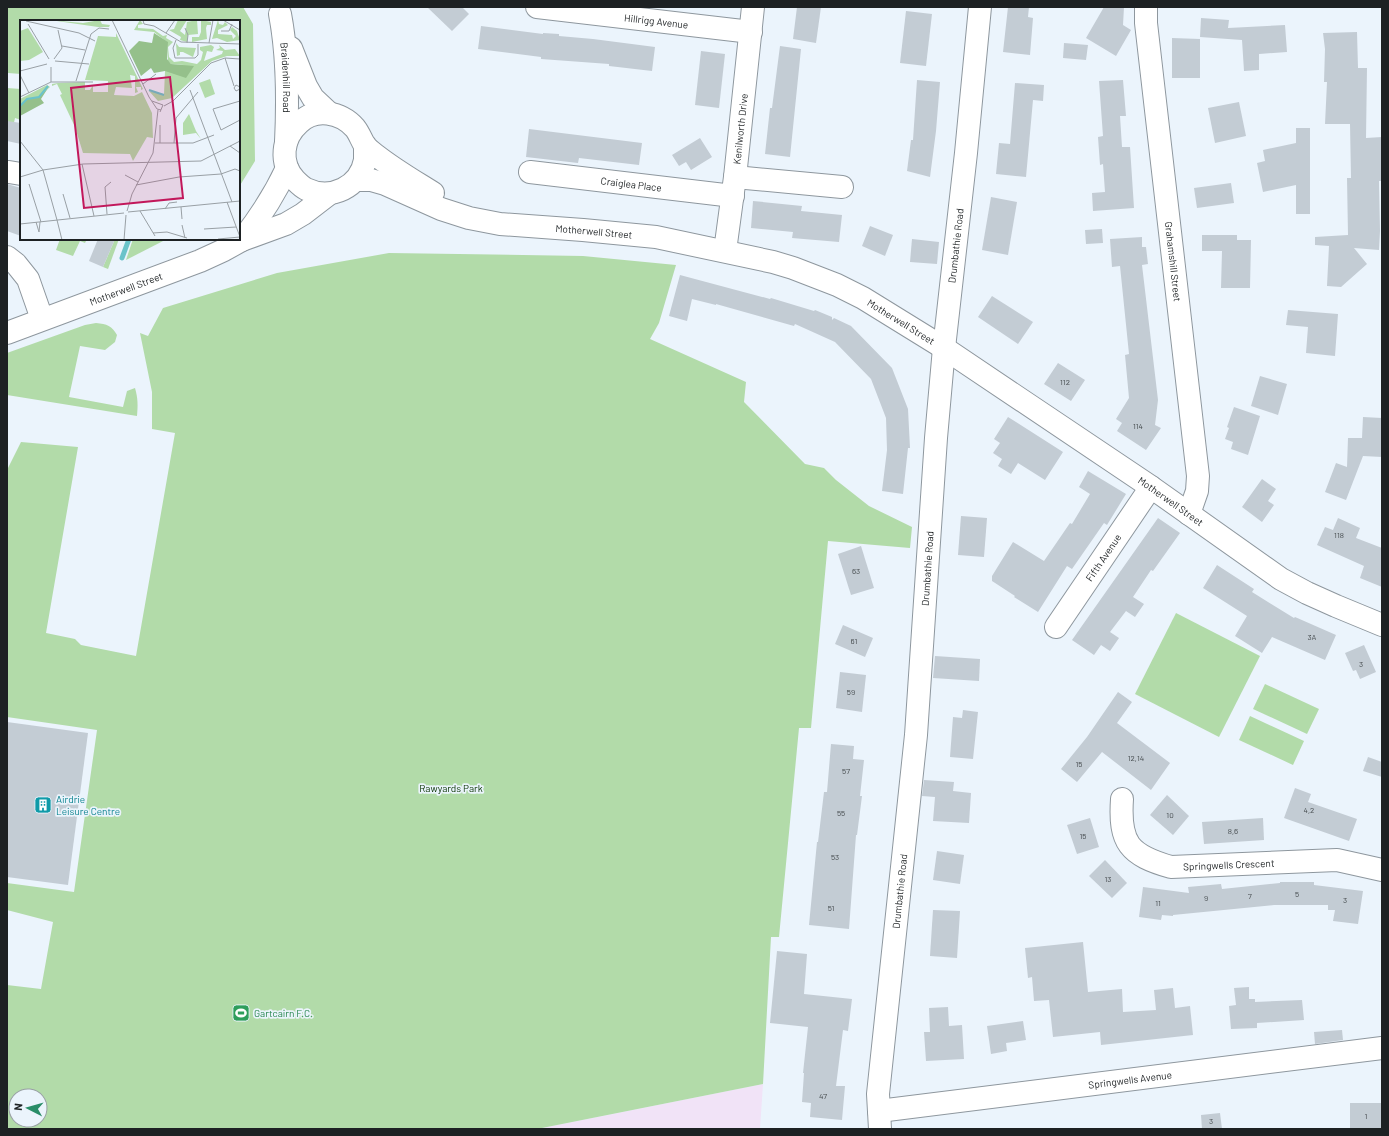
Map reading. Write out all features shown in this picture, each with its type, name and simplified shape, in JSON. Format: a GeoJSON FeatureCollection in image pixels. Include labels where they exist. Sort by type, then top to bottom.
{"type":"FeatureCollection","features":[{"type":"Feature","properties":{"kind":"street","name":"Hillrigg Avenue"},"geometry":{"type":"LineString","coordinates":[[537,7],[751,32]]}},
{"type":"Feature","properties":{"kind":"street","name":"Kenilworth Drive"},"geometry":{"type":"LineString","coordinates":[[725,251],[734,187],[753,7]]}},
{"type":"Feature","properties":{"kind":"street","name":"Drumbathie Road"},"geometry":{"type":"LineString","coordinates":[[879,1120],[878,1094],[916,734],[932,494],[944,348],[980,7]]}},
{"type":"Feature","properties":{"kind":"street","name":"Grahamshill Street"},"geometry":{"type":"LineString","coordinates":[[1146,7],[1146,23],[1198,476],[1196,491],[1189,514]]}},
{"type":"Feature","properties":{"kind":"street","name":"Braidenhill Road"},"geometry":{"type":"LineString","coordinates":[[278,11],[306,86],[313,98],[329,113]]}},
{"type":"Feature","properties":{"kind":"street","name":"Braidenhill Road"},"geometry":{"type":"LineString","coordinates":[[278,11],[284,33],[287,93],[286,142]]}},
{"type":"Feature","properties":{"kind":"street"},"geometry":{"type":"LineString","coordinates":[[329,194],[306,189],[291,176],[284,159],[286,142],[291,131],[307,117],[329,113],[347,121],[356,129],[365,145],[377,156],[452,205],[469,218]]}},
{"type":"Feature","properties":{"kind":"street"},"geometry":{"type":"LineString","coordinates":[[242,240],[265,233],[286,224],[303,214],[329,194],[346,188],[356,180],[361,171],[365,160],[365,145]]}},
{"type":"Feature","properties":{"kind":"street"},"geometry":{"type":"LineString","coordinates":[[242,240],[263,212],[287,168]]}},
{"type":"Feature","properties":{"kind":"street"},"geometry":{"type":"LineString","coordinates":[[7,172],[20,174]]}},
{"type":"Feature","properties":{"kind":"street","name":"Craiglea Place"},"geometry":{"type":"LineString","coordinates":[[530,172],[734,187],[842,187]]}},
{"type":"Feature","properties":{"kind":"street","name":"Motherwell Street"},"geometry":{"type":"LineString","coordinates":[[356,180],[370,180],[385,184],[441,209],[469,218],[500,224],[648,236],[773,262],[837,285],[863,298],[944,348],[1151,487],[1282,579],[1324,601],[1382,625]]}},
{"type":"Feature","properties":{"kind":"street","name":"Motherwell Street"},"geometry":{"type":"LineString","coordinates":[[7,333],[200,261],[242,240]]}},
{"type":"Feature","properties":{"kind":"street"},"geometry":{"type":"LineString","coordinates":[[7,257],[16,264],[28,279],[42,319]]}},
{"type":"Feature","properties":{"kind":"street","name":"Fifth Avenue"},"geometry":{"type":"LineString","coordinates":[[1056,627],[1151,487]]}},
{"type":"Feature","properties":{"kind":"street","name":"Springwells Crescent"},"geometry":{"type":"LineString","coordinates":[[1122,798],[1122,828],[1126,842],[1133,850],[1160,864],[1171,867],[1337,860],[1382,870]]}},
{"type":"Feature","properties":{"kind":"street","name":"Springwells Avenue"},"geometry":{"type":"LineString","coordinates":[[879,1120],[1382,1048]]}},
{"type":"Feature","properties":{"kind":"shaded area"},"geometry":{"type":"Polygon","coordinates":[[[763,1084],[760,1129],[537,1129],[653,1106],[763,1084]]]}},
{"type":"Feature","properties":{"kind":"green space"},"geometry":{"type":"Polygon","coordinates":[[[7,7],[243,7],[253,24],[255,161],[240,185],[240,20],[20,20],[20,74],[8,73],[7,7]]]}},
{"type":"Feature","properties":{"kind":"green space"},"geometry":{"type":"Polygon","coordinates":[[[7,88],[20,89],[20,120],[15,118],[10,141],[7,141],[7,88]]]}},
{"type":"Feature","properties":{"kind":"green space"},"geometry":{"type":"Polygon","coordinates":[[[60,240],[86,240],[85,243],[80,241],[73,256],[56,250],[60,240]]]}},
{"type":"Feature","properties":{"kind":"green space"},"geometry":{"type":"Polygon","coordinates":[[[115,240],[119,240],[108,269],[103,267],[115,240]]]}},
{"type":"Feature","properties":{"kind":"green space"},"geometry":{"type":"Polygon","coordinates":[[[133,240],[165,240],[126,260],[133,240]]]}},
{"type":"Feature","properties":{"kind":"green space","name":"Rawyards Park"},"geometry":{"type":"Polygon","coordinates":[[[389,253],[583,256],[676,265],[659,323],[650,339],[746,382],[744,402],[805,464],[824,468],[836,480],[869,506],[912,527],[910,548],[828,541],[811,728],[799,728],[779,937],[771,937],[763,1084],[537,1129],[7,1129],[7,985],[41,989],[53,922],[7,910],[7,883],[74,892],[97,730],[7,717],[7,470],[21,442],[78,447],[46,633],[75,639],[81,645],[136,656],[175,433],[152,429],[152,392],[140,333],[148,336],[163,308],[277,273],[389,253]]]}},
{"type":"Feature","properties":{"kind":"green space"},"geometry":{"type":"Polygon","coordinates":[[[96,323],[106,325],[113,329],[117,335],[115,342],[105,350],[80,346],[69,397],[123,407],[127,391],[135,388],[138,402],[137,416],[7,395],[7,353],[85,325],[96,323]]]}},
{"type":"Feature","properties":{"kind":"green space"},"geometry":{"type":"Polygon","coordinates":[[[1176,613],[1260,656],[1219,737],[1135,694],[1176,613]]]}},
{"type":"Feature","properties":{"kind":"green space"},"geometry":{"type":"Polygon","coordinates":[[[1265,684],[1319,709],[1307,734],[1253,709],[1265,684]]]}},
{"type":"Feature","properties":{"kind":"green space"},"geometry":{"type":"Polygon","coordinates":[[[1250,716],[1304,741],[1293,765],[1239,740],[1250,716]]]}},
{"type":"Feature","properties":{"kind":"building"},"geometry":{"type":"Polygon","coordinates":[[[427,7],[462,7],[469,14],[452,31],[427,7]]]}},
{"type":"Feature","properties":{"kind":"building"},"geometry":{"type":"Polygon","coordinates":[[[797,7],[821,7],[816,43],[793,39],[797,7]]]}},
{"type":"Feature","properties":{"kind":"building"},"geometry":{"type":"Polygon","coordinates":[[[1008,7],[1029,7],[1028,17],[1033,18],[1030,55],[1003,52],[1008,7]]]}},
{"type":"Feature","properties":{"kind":"building"},"geometry":{"type":"Polygon","coordinates":[[[1104,7],[1124,7],[1123,25],[1131,30],[1116,56],[1086,38],[1104,7]]]}},
{"type":"Feature","properties":{"kind":"building"},"geometry":{"type":"Polygon","coordinates":[[[906,11],[932,14],[926,66],[900,63],[906,11]]]}},
{"type":"Feature","properties":{"kind":"building"},"geometry":{"type":"Polygon","coordinates":[[[1201,18],[1229,20],[1228,28],[1285,25],[1287,52],[1259,54],[1259,70],[1244,71],[1242,40],[1200,37],[1201,18]]]}},
{"type":"Feature","properties":{"kind":"building"},"geometry":{"type":"Polygon","coordinates":[[[481,26],[543,34],[559,34],[559,36],[655,47],[652,71],[609,66],[609,64],[541,59],[541,57],[478,49],[481,26]]]}},
{"type":"Feature","properties":{"kind":"building"},"geometry":{"type":"Polygon","coordinates":[[[1357,32],[1358,68],[1367,68],[1366,138],[1382,137],[1382,181],[1379,181],[1379,250],[1354,248],[1367,264],[1341,287],[1327,286],[1329,246],[1315,245],[1315,237],[1348,235],[1347,178],[1351,178],[1350,124],[1325,124],[1327,82],[1324,82],[1325,49],[1323,33],[1357,32]]]}},
{"type":"Feature","properties":{"kind":"building"},"geometry":{"type":"Polygon","coordinates":[[[1172,38],[1200,39],[1200,78],[1172,78],[1172,38]]]}},
{"type":"Feature","properties":{"kind":"building"},"geometry":{"type":"Polygon","coordinates":[[[1064,43],[1088,45],[1086,60],[1063,58],[1064,43]]]}},
{"type":"Feature","properties":{"kind":"building"},"geometry":{"type":"Polygon","coordinates":[[[780,46],[801,49],[790,157],[765,154],[770,108],[772,108],[780,46]]]}},
{"type":"Feature","properties":{"kind":"building"},"geometry":{"type":"Polygon","coordinates":[[[701,51],[725,54],[719,108],[695,105],[701,51]]]}},
{"type":"Feature","properties":{"kind":"building"},"geometry":{"type":"Polygon","coordinates":[[[917,80],[940,82],[930,177],[907,171],[911,140],[913,140],[917,80]]]}},
{"type":"Feature","properties":{"kind":"building"},"geometry":{"type":"Polygon","coordinates":[[[1123,80],[1126,116],[1120,116],[1122,147],[1130,147],[1134,208],[1093,211],[1092,193],[1105,192],[1103,164],[1100,165],[1098,137],[1103,136],[1099,81],[1123,80]]]}},
{"type":"Feature","properties":{"kind":"building"},"geometry":{"type":"Polygon","coordinates":[[[1015,83],[1044,85],[1043,101],[1033,100],[1026,177],[996,174],[999,143],[1010,144],[1015,83]]]}},
{"type":"Feature","properties":{"kind":"building"},"geometry":{"type":"Polygon","coordinates":[[[1239,102],[1246,136],[1215,143],[1208,108],[1239,102]]]}},
{"type":"Feature","properties":{"kind":"building"},"geometry":{"type":"Polygon","coordinates":[[[7,121],[20,123],[20,144],[7,141],[7,121]]]}},
{"type":"Feature","properties":{"kind":"building"},"geometry":{"type":"Polygon","coordinates":[[[1296,128],[1310,128],[1310,214],[1296,214],[1296,185],[1263,192],[1257,163],[1265,161],[1263,150],[1296,143],[1296,128]]]}},
{"type":"Feature","properties":{"kind":"building"},"geometry":{"type":"Polygon","coordinates":[[[529,129],[642,143],[639,165],[579,158],[578,163],[526,157],[529,129]]]}},
{"type":"Feature","properties":{"kind":"building"},"geometry":{"type":"Polygon","coordinates":[[[700,138],[712,157],[691,170],[686,162],[679,166],[672,155],[700,138]]]}},
{"type":"Feature","properties":{"kind":"building"},"geometry":{"type":"Polygon","coordinates":[[[1231,183],[1234,203],[1197,208],[1194,188],[1231,183]]]}},
{"type":"Feature","properties":{"kind":"building"},"geometry":{"type":"Polygon","coordinates":[[[7,184],[20,188],[20,236],[7,231],[7,184]]]}},
{"type":"Feature","properties":{"kind":"building"},"geometry":{"type":"Polygon","coordinates":[[[991,197],[1017,202],[1008,255],[982,250],[991,197]]]}},
{"type":"Feature","properties":{"kind":"building"},"geometry":{"type":"Polygon","coordinates":[[[753,201],[802,206],[801,211],[842,215],[839,242],[792,238],[793,232],[751,228],[753,201]]]}},
{"type":"Feature","properties":{"kind":"building"},"geometry":{"type":"Polygon","coordinates":[[[870,226],[893,235],[885,256],[862,246],[870,226]]]}},
{"type":"Feature","properties":{"kind":"building"},"geometry":{"type":"Polygon","coordinates":[[[1102,229],[1103,243],[1086,244],[1085,230],[1102,229]]]}},
{"type":"Feature","properties":{"kind":"building"},"geometry":{"type":"Polygon","coordinates":[[[1202,235],[1237,235],[1237,240],[1251,240],[1250,288],[1221,288],[1222,251],[1202,251],[1202,235]]]}},
{"type":"Feature","properties":{"kind":"building"},"geometry":{"type":"Polygon","coordinates":[[[1142,237],[1142,247],[1146,247],[1148,264],[1142,265],[1158,400],[1155,425],[1161,428],[1146,450],[1117,431],[1122,423],[1116,419],[1129,398],[1125,355],[1129,354],[1120,266],[1112,267],[1110,239],[1142,237]]]}},
{"type":"Feature","properties":{"kind":"building"},"geometry":{"type":"Polygon","coordinates":[[[912,239],[939,242],[937,264],[910,262],[912,239]]]}},
{"type":"Feature","properties":{"kind":"building"},"geometry":{"type":"Polygon","coordinates":[[[98,240],[115,240],[103,267],[89,261],[98,240]]]}},
{"type":"Feature","properties":{"kind":"building"},"geometry":{"type":"Polygon","coordinates":[[[680,275],[770,299],[771,298],[814,311],[815,310],[832,317],[832,320],[834,318],[851,326],[892,368],[908,409],[910,448],[908,448],[903,494],[882,491],[887,450],[886,418],[871,379],[835,342],[795,324],[794,326],[716,304],[692,299],[687,321],[669,316],[680,275]]]}},
{"type":"Feature","properties":{"kind":"building"},"geometry":{"type":"Polygon","coordinates":[[[992,296],[1033,322],[1018,344],[978,317],[992,296]]]}},
{"type":"Feature","properties":{"kind":"building"},"geometry":{"type":"Polygon","coordinates":[[[1288,310],[1338,314],[1335,356],[1306,353],[1308,327],[1286,325],[1288,310]]]}},
{"type":"Feature","properties":{"kind":"building"},"geometry":{"type":"Polygon","coordinates":[[[1058,363],[1085,380],[1071,401],[1044,384],[1058,363]]]}},
{"type":"Feature","properties":{"kind":"building"},"geometry":{"type":"Polygon","coordinates":[[[1260,376],[1287,384],[1278,415],[1251,406],[1260,376]]]}},
{"type":"Feature","properties":{"kind":"building"},"geometry":{"type":"Polygon","coordinates":[[[1234,407],[1260,416],[1248,455],[1231,449],[1233,442],[1225,439],[1229,428],[1227,427],[1234,407]]]}},
{"type":"Feature","properties":{"kind":"building"},"geometry":{"type":"Polygon","coordinates":[[[1008,417],[1063,452],[1045,480],[1018,463],[1011,474],[998,466],[1002,459],[993,453],[1000,443],[994,439],[1008,417]]]}},
{"type":"Feature","properties":{"kind":"building"},"geometry":{"type":"Polygon","coordinates":[[[1363,417],[1382,418],[1382,457],[1363,456],[1346,500],[1325,492],[1336,463],[1347,467],[1348,438],[1362,438],[1363,417]]]}},
{"type":"Feature","properties":{"kind":"building"},"geometry":{"type":"Polygon","coordinates":[[[1088,471],[1126,494],[1107,525],[1104,523],[1072,569],[1067,566],[1038,612],[992,581],[992,576],[1013,542],[1044,561],[1070,523],[1072,524],[1090,494],[1079,487],[1088,471]]]}},
{"type":"Feature","properties":{"kind":"building"},"geometry":{"type":"Polygon","coordinates":[[[1262,479],[1276,489],[1268,501],[1274,505],[1262,522],[1242,507],[1262,479]]]}},
{"type":"Feature","properties":{"kind":"building"},"geometry":{"type":"Polygon","coordinates":[[[961,516],[987,518],[984,557],[958,555],[961,516]]]}},
{"type":"Feature","properties":{"kind":"building"},"geometry":{"type":"Polygon","coordinates":[[[1158,518],[1180,533],[1153,571],[1151,570],[1133,597],[1144,604],[1135,617],[1126,611],[1110,632],[1119,638],[1110,651],[1101,645],[1094,655],[1072,640],[1158,518]]]}},
{"type":"Feature","properties":{"kind":"building"},"geometry":{"type":"Polygon","coordinates":[[[1338,518],[1360,528],[1356,538],[1382,548],[1382,587],[1360,578],[1364,566],[1317,545],[1325,527],[1333,530],[1338,518]]]}},
{"type":"Feature","properties":{"kind":"building"},"geometry":{"type":"Polygon","coordinates":[[[861,546],[874,588],[851,595],[838,554],[861,546]]]}},
{"type":"Feature","properties":{"kind":"building"},"geometry":{"type":"Polygon","coordinates":[[[1217,565],[1254,589],[1252,592],[1294,618],[1295,617],[1336,635],[1325,660],[1272,637],[1262,653],[1235,636],[1247,616],[1203,588],[1217,565]]]}},
{"type":"Feature","properties":{"kind":"building"},"geometry":{"type":"Polygon","coordinates":[[[843,625],[873,638],[865,657],[835,644],[843,625]]]}},
{"type":"Feature","properties":{"kind":"building"},"geometry":{"type":"Polygon","coordinates":[[[1364,645],[1376,672],[1360,679],[1356,670],[1353,671],[1345,653],[1364,645]]]}},
{"type":"Feature","properties":{"kind":"building"},"geometry":{"type":"Polygon","coordinates":[[[935,656],[980,659],[979,681],[933,678],[935,656]]]}},
{"type":"Feature","properties":{"kind":"building"},"geometry":{"type":"Polygon","coordinates":[[[840,672],[866,675],[862,712],[836,708],[840,672]]]}},
{"type":"Feature","properties":{"kind":"building"},"geometry":{"type":"Polygon","coordinates":[[[1118,692],[1132,702],[1117,723],[1170,763],[1151,790],[1102,752],[1077,782],[1061,769],[1087,737],[1118,692]]]}},
{"type":"Feature","properties":{"kind":"building"},"geometry":{"type":"Polygon","coordinates":[[[963,710],[978,712],[973,759],[950,757],[953,717],[962,718],[963,710]]]}},
{"type":"Feature","properties":{"kind":"building","name":"Airdrie Leisure Centre"},"geometry":{"type":"Polygon","coordinates":[[[7,722],[88,733],[68,885],[7,877],[7,722]]]}},
{"type":"Feature","properties":{"kind":"building"},"geometry":{"type":"Polygon","coordinates":[[[831,744],[854,746],[853,759],[864,760],[860,796],[862,796],[856,835],[849,929],[809,925],[817,842],[824,792],[827,792],[831,744]]]}},
{"type":"Feature","properties":{"kind":"building"},"geometry":{"type":"Polygon","coordinates":[[[1368,757],[1382,762],[1382,777],[1363,771],[1368,757]]]}},
{"type":"Feature","properties":{"kind":"building"},"geometry":{"type":"Polygon","coordinates":[[[924,780],[954,782],[953,791],[971,793],[969,823],[933,821],[935,797],[922,796],[924,780]]]}},
{"type":"Feature","properties":{"kind":"building"},"geometry":{"type":"Polygon","coordinates":[[[1295,788],[1311,794],[1308,802],[1357,819],[1349,841],[1284,818],[1295,788]]]}},
{"type":"Feature","properties":{"kind":"building"},"geometry":{"type":"Polygon","coordinates":[[[1167,795],[1189,816],[1173,835],[1150,815],[1167,795]]]}},
{"type":"Feature","properties":{"kind":"building"},"geometry":{"type":"Polygon","coordinates":[[[1090,818],[1099,847],[1077,854],[1067,825],[1090,818]]]}},
{"type":"Feature","properties":{"kind":"building"},"geometry":{"type":"Polygon","coordinates":[[[1263,818],[1264,840],[1204,844],[1202,822],[1263,818]]]}},
{"type":"Feature","properties":{"kind":"building"},"geometry":{"type":"Polygon","coordinates":[[[937,851],[964,855],[960,884],[933,880],[937,851]]]}},
{"type":"Feature","properties":{"kind":"building"},"geometry":{"type":"Polygon","coordinates":[[[1105,860],[1127,883],[1112,898],[1089,876],[1105,860]]]}},
{"type":"Feature","properties":{"kind":"building"},"geometry":{"type":"Polygon","coordinates":[[[1280,882],[1314,882],[1314,885],[1363,891],[1358,924],[1333,921],[1335,910],[1328,910],[1328,905],[1274,905],[1173,916],[1162,915],[1161,920],[1139,917],[1143,887],[1189,893],[1188,887],[1221,884],[1222,889],[1280,882]]]}},
{"type":"Feature","properties":{"kind":"building"},"geometry":{"type":"Polygon","coordinates":[[[933,910],[960,911],[957,958],[930,956],[933,910]]]}},
{"type":"Feature","properties":{"kind":"building"},"geometry":{"type":"Polygon","coordinates":[[[1083,942],[1088,992],[1122,989],[1123,1012],[1156,1010],[1154,990],[1173,988],[1175,1008],[1190,1006],[1193,1035],[1101,1045],[1100,1032],[1053,1037],[1049,1000],[1034,1001],[1032,977],[1028,978],[1025,948],[1083,942]]]}},
{"type":"Feature","properties":{"kind":"building"},"geometry":{"type":"Polygon","coordinates":[[[777,951],[807,954],[804,994],[852,999],[848,1031],[843,1030],[836,1086],[845,1086],[842,1120],[810,1117],[811,1103],[802,1102],[803,1073],[808,1027],[770,1023],[777,951]]]}},
{"type":"Feature","properties":{"kind":"building"},"geometry":{"type":"Polygon","coordinates":[[[1249,987],[1249,999],[1255,999],[1255,1002],[1302,1000],[1304,1020],[1257,1023],[1257,1028],[1231,1029],[1229,1006],[1236,1005],[1234,988],[1249,987]]]}},
{"type":"Feature","properties":{"kind":"building"},"geometry":{"type":"Polygon","coordinates":[[[948,1007],[949,1026],[962,1025],[964,1059],[926,1061],[924,1032],[930,1032],[929,1008],[948,1007]]]}},
{"type":"Feature","properties":{"kind":"building"},"geometry":{"type":"Polygon","coordinates":[[[1023,1021],[1026,1040],[1006,1043],[1007,1051],[991,1054],[987,1026],[1023,1021]]]}},
{"type":"Feature","properties":{"kind":"building"},"geometry":{"type":"Polygon","coordinates":[[[1342,1030],[1343,1040],[1315,1044],[1314,1032],[1342,1030]]]}},
{"type":"Feature","properties":{"kind":"building"},"geometry":{"type":"Polygon","coordinates":[[[1350,1103],[1382,1103],[1382,1129],[1350,1129],[1350,1103]]]}},
{"type":"Feature","properties":{"kind":"building"},"geometry":{"type":"Polygon","coordinates":[[[1220,1113],[1222,1129],[1202,1129],[1201,1115],[1220,1113]]]}},
{"type":"Feature","properties":{"kind":"waterway"},"geometry":{"type":"LineString","coordinates":[[122,258],[129,240]]}},
{"type":"Feature","properties":{"kind":"place","name":"Airdrie Leisure Centre"},"geometry":{"type":"Point","coordinates":[43,805]}},
{"type":"Feature","properties":{"kind":"place","name":"Gartcairn F.C."},"geometry":{"type":"Point","coordinates":[241,1013]}}]}
